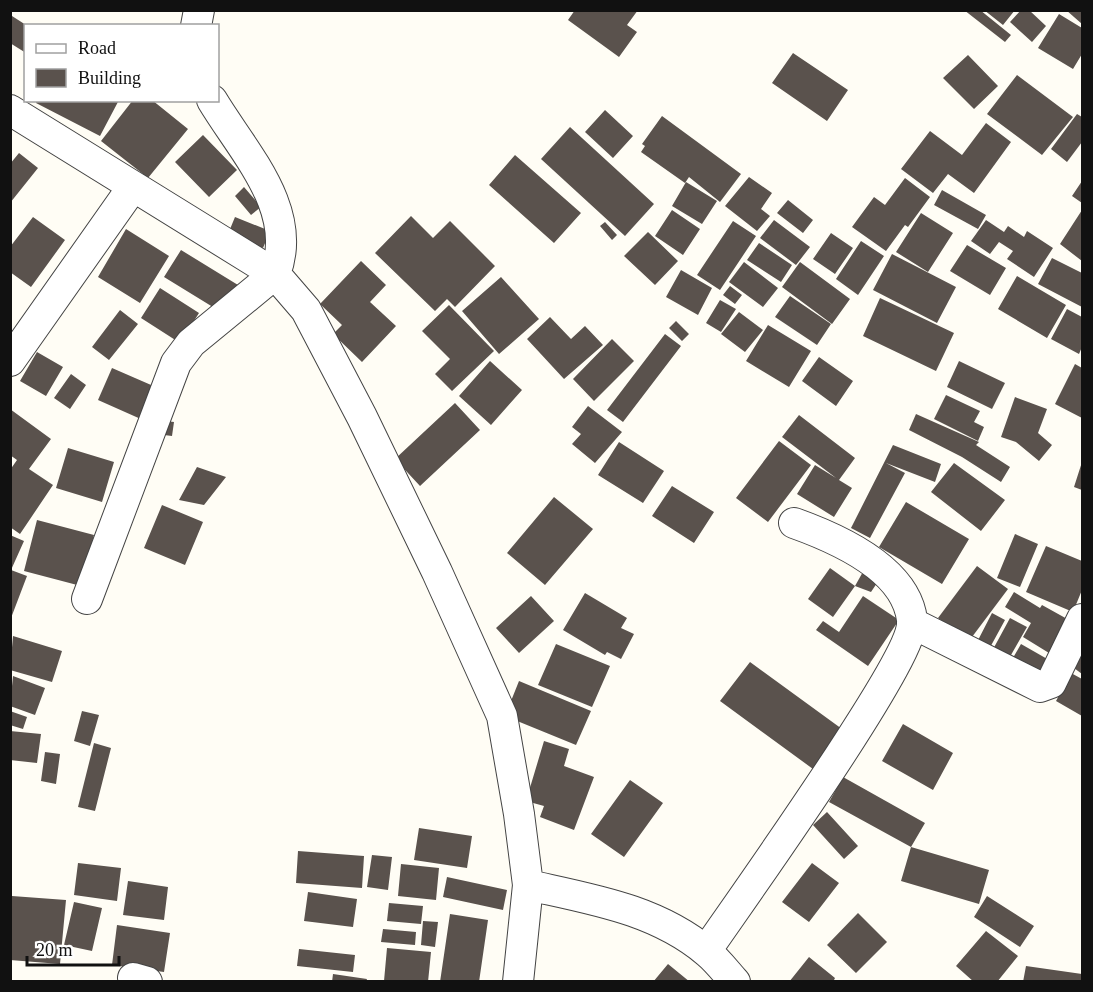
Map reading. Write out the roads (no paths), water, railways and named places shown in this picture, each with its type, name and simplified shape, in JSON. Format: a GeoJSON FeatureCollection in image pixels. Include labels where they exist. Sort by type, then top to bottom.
{"type":"FeatureCollection","features":[{"type":"Feature","properties":{"kind":"street"},"geometry":{"type":"LineString","coordinates":[[87,599],[176,363],[191,343],[275,274],[281,253],[280,225],[266,184],[213,102]]}},
{"type":"Feature","properties":{"kind":"street"},"geometry":{"type":"LineString","coordinates":[[10,110],[132,188],[275,274],[306,310],[362,417],[437,572],[502,717],[519,814],[528,885],[518,981]]}},
{"type":"Feature","properties":{"kind":"street"},"geometry":{"type":"LineString","coordinates":[[10,361],[132,188]]}},
{"type":"Feature","properties":{"kind":"street"},"geometry":{"type":"LineString","coordinates":[[706,951],[876,699],[905,647],[912,623],[907,603],[884,572],[832,536],[794,523]]}},
{"type":"Feature","properties":{"kind":"street"},"geometry":{"type":"LineString","coordinates":[[912,623],[1040,687],[1051,683],[1083,619]]}},
{"type":"Feature","properties":{"kind":"street"},"geometry":{"type":"LineString","coordinates":[[528,885],[621,906],[664,925],[706,951],[735,981]]}}]}
